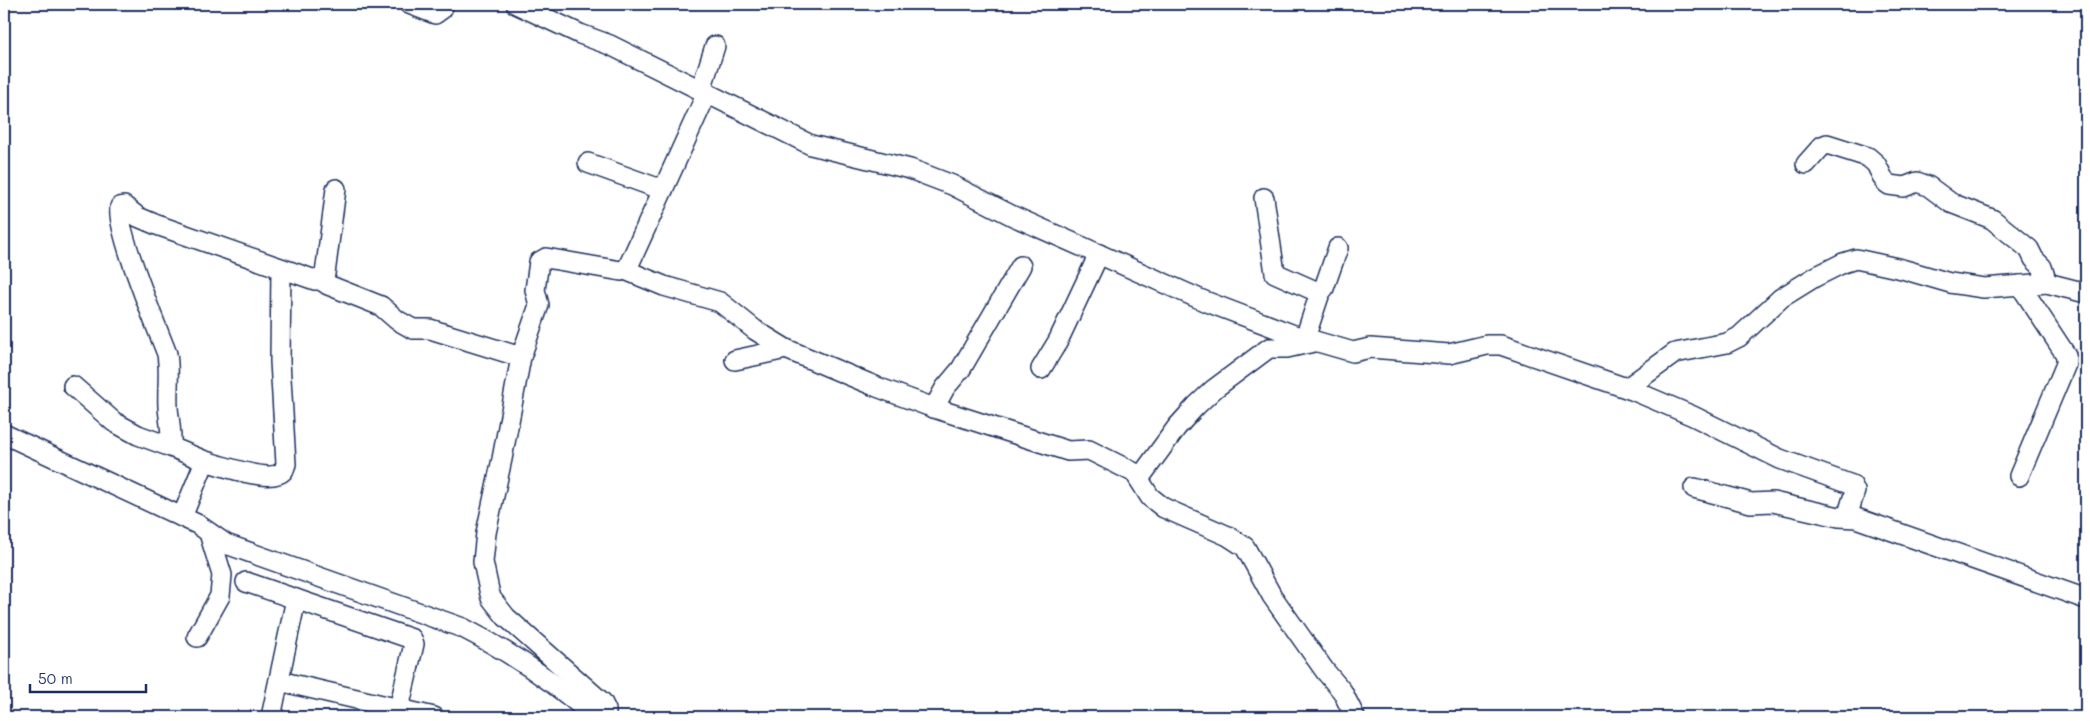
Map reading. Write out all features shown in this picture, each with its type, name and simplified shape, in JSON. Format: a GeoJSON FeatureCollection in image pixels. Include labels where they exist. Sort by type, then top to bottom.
{"type":"FeatureCollection","features":[{"type":"Feature","properties":{"kind":"street"},"geometry":{"type":"LineString","coordinates":[[409,4],[435,14],[442,9],[444,4]]}},
{"type":"Feature","properties":{"kind":"street"},"geometry":{"type":"LineString","coordinates":[[516,4],[580,34],[610,45],[811,145],[910,169],[952,185],[1013,216],[1202,300],[1310,340],[1353,352],[1370,348],[1449,354],[1487,345],[1502,345],[1627,388],[1693,416],[1780,459],[1852,486],[1855,491],[1847,517]]}},
{"type":"Feature","properties":{"kind":"street"},"geometry":{"type":"LineString","coordinates":[[606,717],[606,710],[602,702],[506,616],[492,598],[483,562],[486,533],[521,357],[538,305],[535,290],[539,262],[546,258],[621,271],[627,269],[704,92],[715,46]]}},
{"type":"Feature","properties":{"kind":"street"},"geometry":{"type":"LineString","coordinates":[[1806,164],[1822,146],[1827,144],[1868,157],[1876,164],[1886,182],[1890,185],[1904,187],[1917,182],[1928,186],[1950,203],[1992,219],[2022,243],[2029,249],[2034,259],[2042,267],[2046,283]]}},
{"type":"Feature","properties":{"kind":"street"},"geometry":{"type":"LineString","coordinates":[[588,163],[663,190]]}},
{"type":"Feature","properties":{"kind":"street"},"geometry":{"type":"LineString","coordinates":[[321,280],[325,274],[336,189]]}},
{"type":"Feature","properties":{"kind":"street"},"geometry":{"type":"LineString","coordinates":[[1264,198],[1275,273],[1320,293]]}},
{"type":"Feature","properties":{"kind":"street"},"geometry":{"type":"LineString","coordinates":[[171,447],[172,437],[168,405],[170,371],[167,354],[124,235],[118,214],[120,207],[124,206],[138,217],[157,225],[281,269],[315,280],[321,280],[328,285],[381,306],[397,320],[413,329],[430,329],[521,357]]}},
{"type":"Feature","properties":{"kind":"street"},"geometry":{"type":"LineString","coordinates":[[1310,340],[1320,293],[1324,288],[1338,248]]}},
{"type":"Feature","properties":{"kind":"street"},"geometry":{"type":"LineString","coordinates":[[1041,369],[1058,341],[1099,254]]}},
{"type":"Feature","properties":{"kind":"street"},"geometry":{"type":"LineString","coordinates":[[1627,388],[1675,353],[1727,343],[1738,337],[1780,298],[1815,277],[1843,263],[1856,259],[1902,269],[1950,283],[1984,288],[2046,283],[2086,293]]}},
{"type":"Feature","properties":{"kind":"street"},"geometry":{"type":"LineString","coordinates":[[934,408],[945,388],[961,369],[1021,266]]}},
{"type":"Feature","properties":{"kind":"street"},"geometry":{"type":"LineString","coordinates":[[73,386],[114,422],[138,435],[205,461],[256,475],[275,475],[283,471],[286,464],[280,360],[281,269]]}},
{"type":"Feature","properties":{"kind":"street"},"geometry":{"type":"LineString","coordinates":[[627,269],[664,286],[720,302],[755,330],[786,349],[877,387],[934,408],[1068,451],[1089,450],[1135,473],[1150,497],[1164,508],[1228,536],[1245,547],[1272,596],[1325,671],[1342,691],[1355,717]]}},
{"type":"Feature","properties":{"kind":"street"},"geometry":{"type":"LineString","coordinates":[[2018,476],[2066,364],[2066,355],[2020,285]]}},
{"type":"Feature","properties":{"kind":"street"},"geometry":{"type":"LineString","coordinates":[[1139,479],[1177,427],[1214,390],[1269,348],[1287,348],[1310,340]]}},
{"type":"Feature","properties":{"kind":"street"},"geometry":{"type":"LineString","coordinates":[[735,360],[786,349]]}},
{"type":"Feature","properties":{"kind":"street"},"geometry":{"type":"LineString","coordinates":[[4,434],[197,524],[226,544],[463,628],[492,643],[549,680],[594,717]]}},
{"type":"Feature","properties":{"kind":"street"},"geometry":{"type":"LineString","coordinates":[[182,517],[205,461]]}},
{"type":"Feature","properties":{"kind":"street"},"geometry":{"type":"LineString","coordinates":[[1694,488],[1752,503],[1774,502],[1856,518],[2086,599]]}},
{"type":"Feature","properties":{"kind":"street"},"geometry":{"type":"LineString","coordinates":[[197,637],[220,596],[222,575],[209,533]]}},
{"type":"Feature","properties":{"kind":"street"},"geometry":{"type":"LineString","coordinates":[[246,582],[412,639],[414,644],[398,713]]}},
{"type":"Feature","properties":{"kind":"street"},"geometry":{"type":"LineString","coordinates":[[271,717],[296,599]]}},
{"type":"Feature","properties":{"kind":"street"},"geometry":{"type":"LineString","coordinates":[[279,681],[398,713],[434,717]]}}]}
